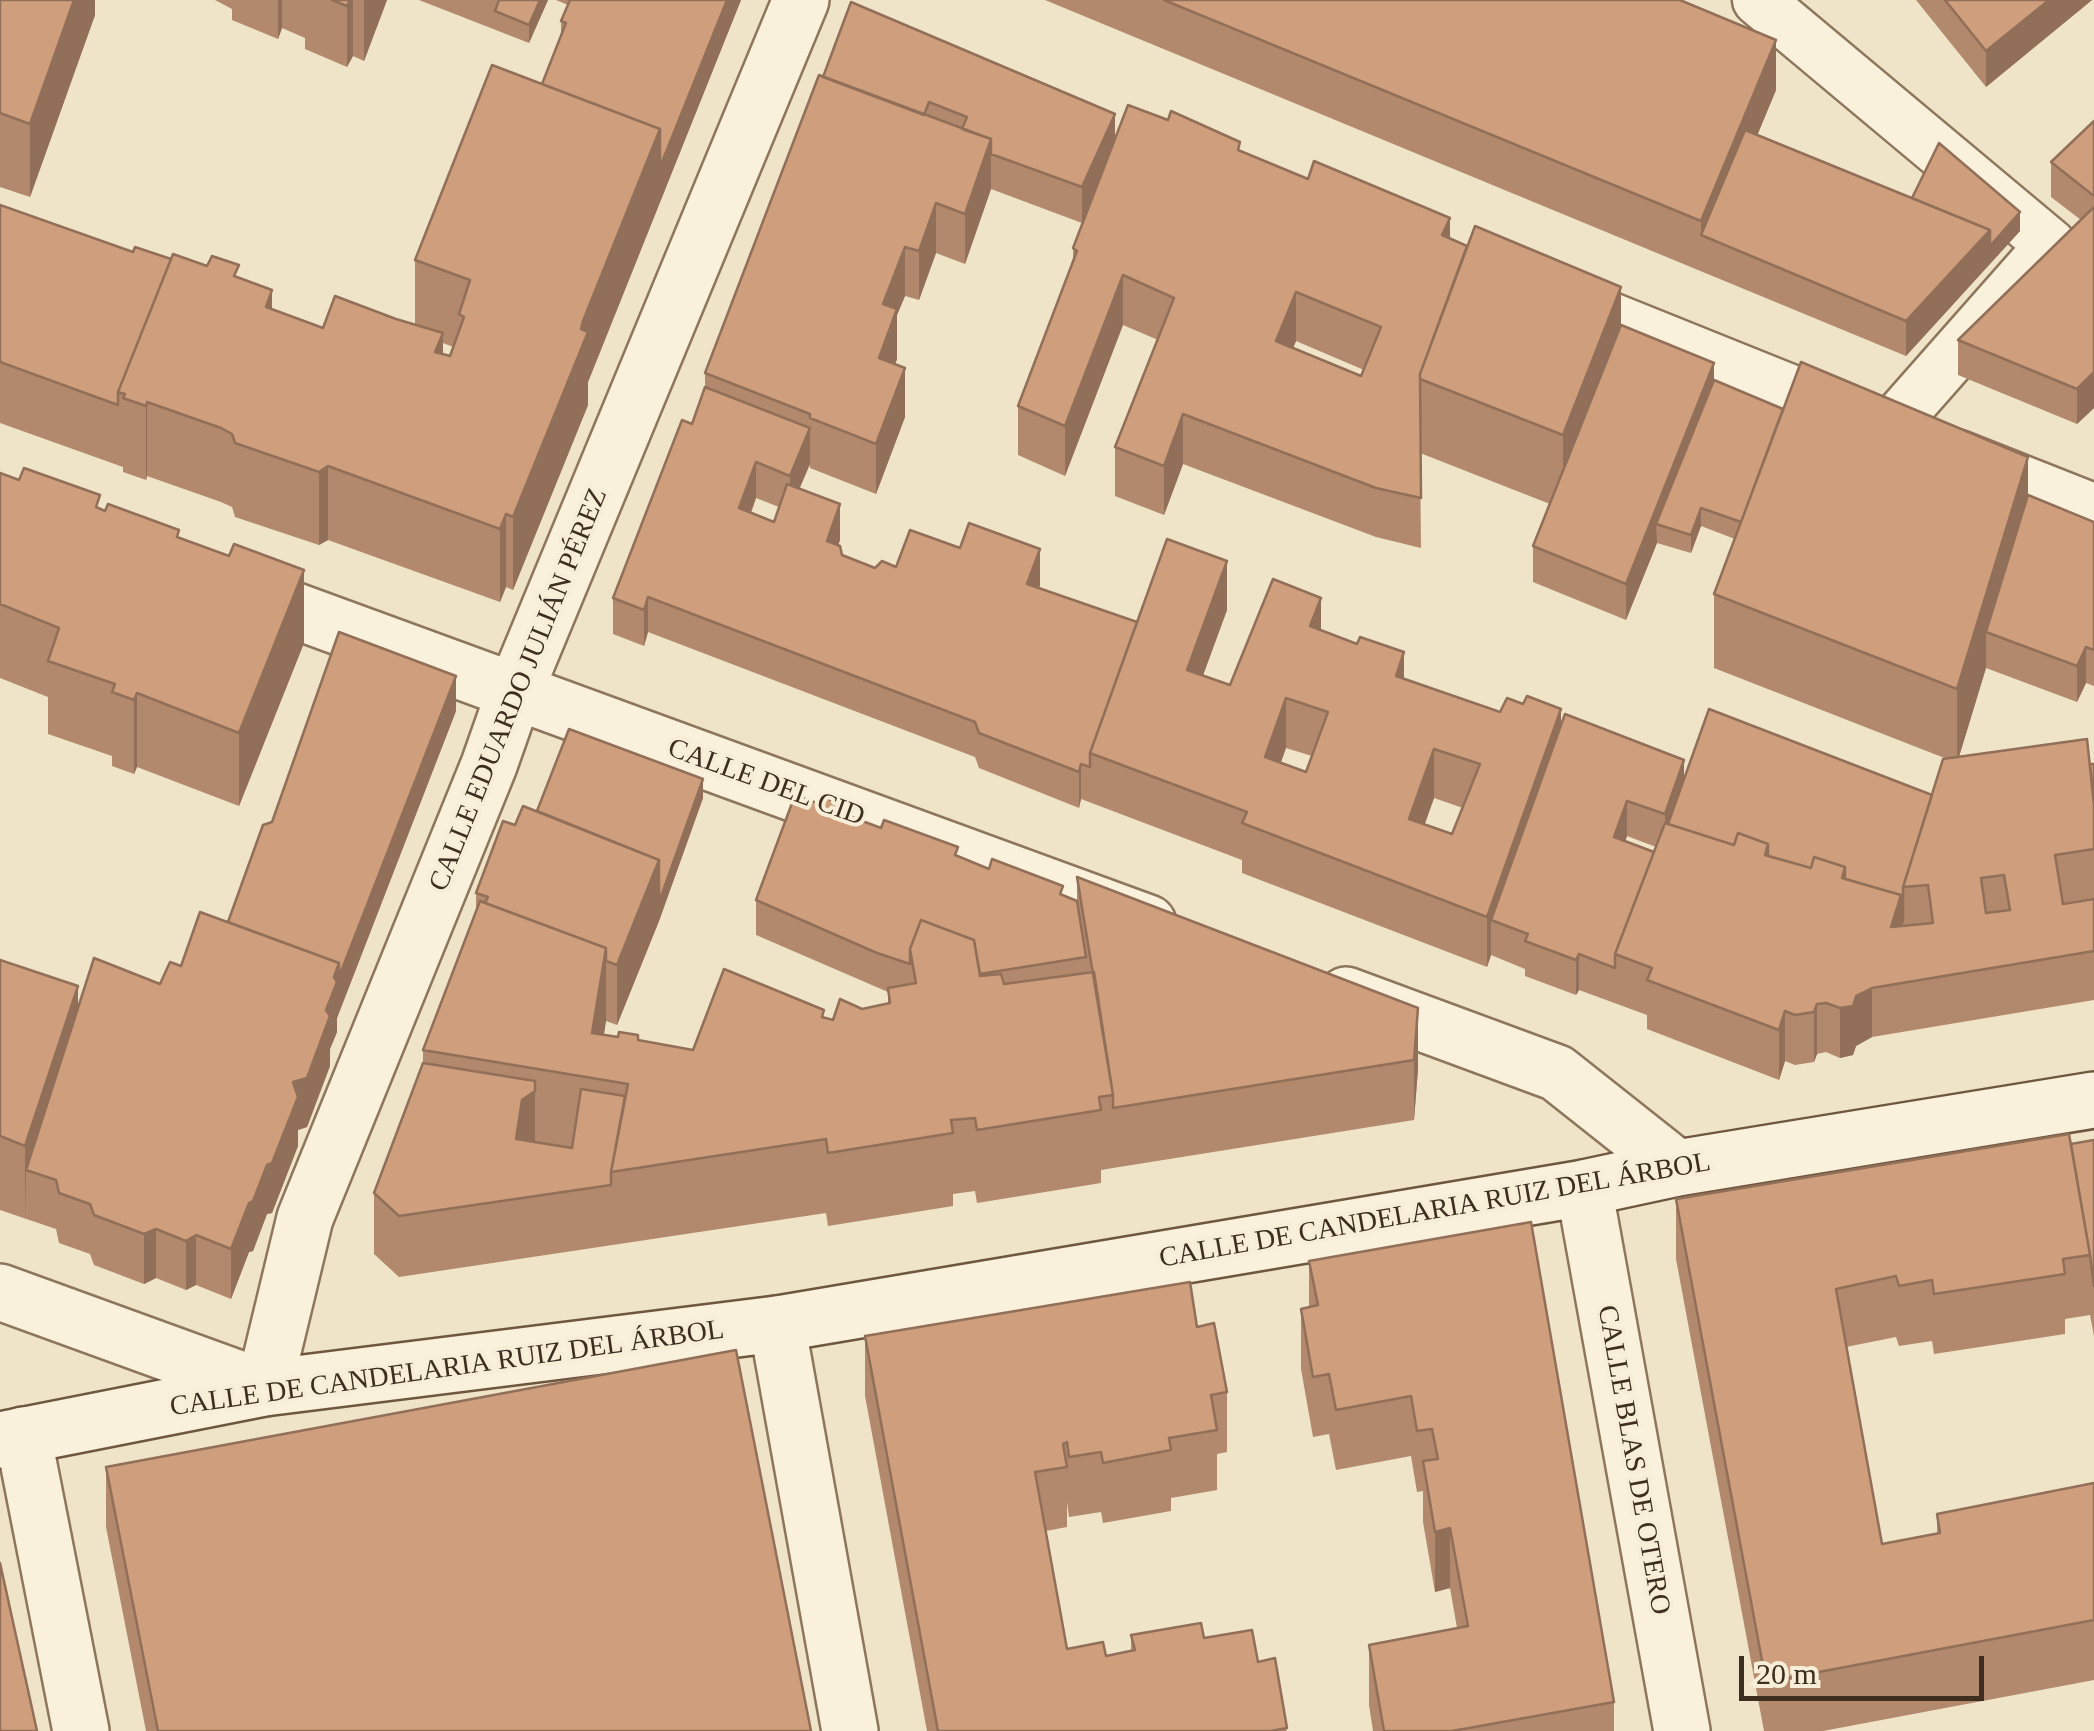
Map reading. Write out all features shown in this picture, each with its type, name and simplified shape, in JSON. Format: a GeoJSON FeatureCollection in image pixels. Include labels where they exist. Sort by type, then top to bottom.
{"type":"FeatureCollection","features":[{"type":"Feature","properties":{"kind":"street","name":"CALLE EDUARDO JULIÁN PÉREZ"},"geometry":{"type":"LineString","coordinates":[[264,1388],[304,1218],[515,691],[820,6]]}},
{"type":"Feature","properties":{"kind":"street"},"geometry":{"type":"LineString","coordinates":[[1517,283],[2094,512]]}},
{"type":"Feature","properties":{"kind":"street","name":"CALLE DEL CID"},"geometry":{"type":"LineString","coordinates":[[186,571],[1202,942]]}},
{"type":"Feature","properties":{"kind":"street"},"geometry":{"type":"LineString","coordinates":[[1296,977],[1557,1073],[1677,1168]]}},
{"type":"Feature","properties":{"kind":"street","name":"CALLE DE CANDELARIA RUIZ DEL ÁRBOL"},"geometry":{"type":"LineString","coordinates":[[12,1437],[264,1388],[777,1324],[2094,1100]]}},
{"type":"Feature","properties":{"kind":"street","name":"CALLE BLAS DE OTERO"},"geometry":{"type":"LineString","coordinates":[[1584,1188],[1682,1731]]}},
{"type":"Feature","properties":{"kind":"street"},"geometry":{"type":"LineString","coordinates":[[0,1292],[264,1388]]}},
{"type":"Feature","properties":{"kind":"street"},"geometry":{"type":"LineString","coordinates":[[777,1324],[850,1731]]}},
{"type":"Feature","properties":{"kind":"street"},"geometry":{"type":"LineString","coordinates":[[12,1437],[81,1731]]}},
{"type":"Feature","properties":{"kind":"lane"},"geometry":{"type":"LineString","coordinates":[[1758,0],[2052,245],[1887,431]]}},
{"type":"Feature","properties":{"kind":"building"},"geometry":{"type":"Polygon","coordinates":[[[0,0],[74,0],[30,124],[0,113],[0,0]]]}},
{"type":"Feature","properties":{"kind":"building"},"geometry":{"type":"Polygon","coordinates":[[[499,0],[540,0],[529,25],[495,11],[499,0]]]}},
{"type":"Feature","properties":{"kind":"building"},"geometry":{"type":"Polygon","coordinates":[[[570,0],[727,0],[660,167],[660,129],[542,84],[566,23],[561,21],[570,0]]]}},
{"type":"Feature","properties":{"kind":"building"},"geometry":{"type":"Polygon","coordinates":[[[1164,0],[1680,0],[1776,40],[1701,221],[1164,0]]]}},
{"type":"Feature","properties":{"kind":"building"},"geometry":{"type":"Polygon","coordinates":[[[1945,0],[2049,0],[1986,51],[1945,0]]]}},
{"type":"Feature","properties":{"kind":"building"},"geometry":{"type":"Polygon","coordinates":[[[851,2],[1115,114],[1082,187],[991,154],[991,139],[962,129],[967,117],[929,102],[924,115],[823,77],[851,2]]]}},
{"type":"Feature","properties":{"kind":"building"},"geometry":{"type":"Polygon","coordinates":[[[492,65],[660,129],[583,321],[581,329],[588,332],[513,517],[506,514],[500,529],[328,466],[319,472],[235,443],[232,434],[221,428],[147,402],[146,406],[123,398],[125,394],[118,392],[173,254],[207,266],[212,256],[239,265],[234,276],[272,290],[266,307],[323,328],[335,296],[443,333],[435,352],[450,356],[464,317],[459,314],[470,280],[415,260],[492,65]]]}},
{"type":"Feature","properties":{"kind":"building"},"geometry":{"type":"Polygon","coordinates":[[[819,75],[991,139],[965,214],[936,203],[919,251],[905,247],[883,304],[897,309],[879,358],[905,368],[876,444],[705,373],[819,75]]]}},
{"type":"Feature","properties":{"kind":"building"},"geometry":{"type":"Polygon","coordinates":[[[1128,105],[1168,120],[1171,111],[1240,142],[1238,150],[1308,179],[1314,161],[1450,218],[1442,235],[1467,246],[1420,374],[1421,498],[1376,488],[1183,414],[1164,466],[1115,447],[1174,298],[1123,275],[1065,426],[1018,406],[1077,251],[1073,248],[1128,105]],[[1296,292],[1276,341],[1361,376],[1381,327],[1296,292]]]}},
{"type":"Feature","properties":{"kind":"building"},"geometry":{"type":"Polygon","coordinates":[[[2094,121],[2094,196],[2051,162],[2094,121]]]}},
{"type":"Feature","properties":{"kind":"building"},"geometry":{"type":"Polygon","coordinates":[[[1745,130],[1990,230],[1906,321],[1701,235],[1745,130]]]}},
{"type":"Feature","properties":{"kind":"building"},"geometry":{"type":"Polygon","coordinates":[[[1939,143],[2020,212],[1990,246],[1990,230],[1912,198],[1939,143]]]}},
{"type":"Feature","properties":{"kind":"building"},"geometry":{"type":"Polygon","coordinates":[[[0,205],[133,252],[135,247],[171,259],[118,392],[118,405],[0,362],[0,205]]]}},
{"type":"Feature","properties":{"kind":"building"},"geometry":{"type":"Polygon","coordinates":[[[2094,207],[2094,372],[2077,389],[1958,340],[2094,207]]]}},
{"type":"Feature","properties":{"kind":"building"},"geometry":{"type":"Polygon","coordinates":[[[1475,226],[1621,287],[1563,435],[1420,379],[1475,226]]]}},
{"type":"Feature","properties":{"kind":"building"},"geometry":{"type":"Polygon","coordinates":[[[1621,325],[1714,363],[1626,584],[1533,546],[1621,325]]]}},
{"type":"Feature","properties":{"kind":"building"},"geometry":{"type":"Polygon","coordinates":[[[1801,362],[2028,457],[1957,689],[1714,594],[1801,362]]]}},
{"type":"Feature","properties":{"kind":"building"},"geometry":{"type":"Polygon","coordinates":[[[1714,380],[1783,409],[1741,522],[1701,508],[1691,535],[1656,524],[1714,380]]]}},
{"type":"Feature","properties":{"kind":"building"},"geometry":{"type":"Polygon","coordinates":[[[705,387],[810,428],[790,476],[756,462],[739,508],[774,522],[787,484],[840,504],[827,541],[840,546],[842,555],[875,568],[882,561],[896,567],[910,530],[960,548],[969,523],[1040,549],[1027,584],[1137,622],[1090,753],[1090,767],[1081,764],[1079,772],[979,733],[975,722],[648,597],[644,610],[613,598],[682,420],[692,424],[705,387]]]}},
{"type":"Feature","properties":{"kind":"building"},"geometry":{"type":"Polygon","coordinates":[[[24,468],[100,495],[96,507],[105,511],[108,504],[179,530],[177,537],[229,556],[234,544],[304,570],[239,733],[137,693],[134,700],[112,692],[115,684],[48,661],[59,628],[0,604],[0,473],[19,480],[24,468]]]}},
{"type":"Feature","properties":{"kind":"building"},"geometry":{"type":"Polygon","coordinates":[[[2028,495],[2094,522],[2094,650],[2086,647],[2077,666],[1986,632],[2028,495]]]}},
{"type":"Feature","properties":{"kind":"building"},"geometry":{"type":"Polygon","coordinates":[[[1167,539],[1227,561],[1187,670],[1230,685],[1273,579],[1321,598],[1310,626],[1357,644],[1360,637],[1404,652],[1396,676],[1500,712],[1507,698],[1523,704],[1527,696],[1561,709],[1487,917],[1242,823],[1247,812],[1090,753],[1167,539]],[[1286,698],[1265,757],[1306,772],[1328,712],[1286,698]],[[1434,749],[1409,819],[1452,834],[1480,764],[1434,749]]]}},
{"type":"Feature","properties":{"kind":"building"},"geometry":{"type":"Polygon","coordinates":[[[339,632],[456,676],[339,977],[339,963],[228,922],[263,825],[272,822],[339,632]]]}},
{"type":"Feature","properties":{"kind":"building"},"geometry":{"type":"Polygon","coordinates":[[[1709,709],[1932,795],[1903,887],[1901,926],[1901,895],[1845,879],[1845,867],[1814,857],[1811,868],[1768,856],[1768,844],[1738,833],[1734,845],[1668,824],[1709,709]]]}},
{"type":"Feature","properties":{"kind":"building"},"geometry":{"type":"Polygon","coordinates":[[[1565,714],[1684,760],[1665,814],[1627,801],[1614,837],[1654,852],[1615,954],[1615,968],[1579,954],[1576,960],[1525,941],[1528,934],[1491,920],[1565,714]]]}},
{"type":"Feature","properties":{"kind":"building"},"geometry":{"type":"Polygon","coordinates":[[[569,729],[703,779],[659,902],[659,860],[537,811],[569,729]]]}},
{"type":"Feature","properties":{"kind":"building"},"geometry":{"type":"Polygon","coordinates":[[[2087,739],[2094,849],[2055,855],[2063,904],[2094,899],[2094,951],[1872,988],[1856,996],[1853,1006],[1840,1008],[1826,1003],[1817,1004],[1814,1012],[1795,1015],[1785,1011],[1779,1030],[1647,980],[1652,968],[1615,954],[1665,823],[1734,845],[1738,833],[1768,844],[1765,855],[1811,868],[1814,857],[1845,867],[1842,878],[1901,895],[1891,927],[1933,923],[1928,885],[1903,887],[1943,759],[2087,739]],[[2004,875],[1981,878],[1986,913],[2010,910],[2004,875]]]}},
{"type":"Feature","properties":{"kind":"building"},"geometry":{"type":"Polygon","coordinates":[[[2090,764],[2094,764],[2094,805],[2090,764]]]}},
{"type":"Feature","properties":{"kind":"building"},"geometry":{"type":"Polygon","coordinates":[[[795,795],[817,803],[820,795],[852,809],[849,816],[881,828],[884,820],[958,847],[955,855],[989,869],[992,859],[1063,886],[1060,894],[1077,901],[1086,957],[980,974],[974,940],[921,920],[910,949],[910,964],[756,900],[795,795]]]}},
{"type":"Feature","properties":{"kind":"building"},"geometry":{"type":"Polygon","coordinates":[[[523,806],[659,860],[617,965],[606,961],[606,948],[485,903],[488,897],[476,893],[503,821],[515,825],[523,806]]]}},
{"type":"Feature","properties":{"kind":"building"},"geometry":{"type":"Polygon","coordinates":[[[1077,877],[1418,1008],[1414,1060],[1113,1108],[1077,877]]]}},
{"type":"Feature","properties":{"kind":"building"},"geometry":{"type":"Polygon","coordinates":[[[480,901],[606,948],[592,1033],[638,1035],[638,1040],[693,1050],[724,969],[824,1010],[822,1017],[833,1020],[840,999],[862,1009],[890,1003],[888,988],[916,983],[910,949],[921,920],[974,940],[980,976],[1001,974],[1004,984],[1094,972],[1113,1095],[1099,1097],[1101,1110],[977,1130],[975,1118],[951,1120],[953,1133],[828,1153],[826,1139],[611,1172],[628,1084],[423,1050],[480,901]]]}},
{"type":"Feature","properties":{"kind":"building"},"geometry":{"type":"Polygon","coordinates":[[[200,912],[339,963],[334,977],[337,982],[326,1010],[330,1016],[307,1078],[293,1082],[298,1097],[231,1249],[196,1235],[186,1241],[156,1229],[144,1234],[94,1215],[90,1204],[59,1193],[56,1180],[26,1170],[94,958],[160,984],[170,962],[181,966],[200,912]]]}},
{"type":"Feature","properties":{"kind":"building"},"geometry":{"type":"Polygon","coordinates":[[[0,960],[78,986],[25,1146],[0,1136],[0,960]]]}},
{"type":"Feature","properties":{"kind":"building"},"geometry":{"type":"Polygon","coordinates":[[[423,1063],[535,1081],[535,1091],[522,1100],[516,1139],[572,1148],[581,1089],[625,1096],[611,1185],[399,1216],[374,1193],[423,1063]]]}},
{"type":"Feature","properties":{"kind":"building"},"geometry":{"type":"Polygon","coordinates":[[[2069,1134],[2090,1255],[2063,1259],[2065,1274],[1934,1294],[1932,1280],[1899,1286],[1896,1276],[1836,1289],[1882,1544],[1940,1533],[1937,1514],[2094,1483],[2094,1620],[1766,1682],[1676,1199],[2069,1134]]]}},
{"type":"Feature","properties":{"kind":"building"},"geometry":{"type":"Polygon","coordinates":[[[2094,1140],[2094,1286],[2071,1144],[2094,1140]]]}},
{"type":"Feature","properties":{"kind":"building"},"geometry":{"type":"Polygon","coordinates":[[[1531,1222],[1614,1702],[1452,1731],[1384,1731],[1369,1645],[1468,1626],[1450,1528],[1435,1532],[1423,1461],[1438,1459],[1432,1429],[1417,1431],[1411,1396],[1336,1410],[1329,1374],[1313,1377],[1301,1309],[1318,1305],[1309,1261],[1531,1222]]]}},
{"type":"Feature","properties":{"kind":"building"},"geometry":{"type":"Polygon","coordinates":[[[1190,1282],[1197,1327],[1214,1323],[1227,1392],[1211,1395],[1217,1430],[1169,1438],[1171,1450],[1103,1463],[1101,1452],[1069,1457],[1067,1442],[1063,1444],[1067,1467],[1035,1472],[1067,1649],[1103,1642],[1106,1656],[1135,1650],[1131,1635],[1201,1623],[1204,1638],[1252,1630],[1258,1662],[1275,1658],[1287,1728],[938,1731],[865,1336],[1190,1282]]]}},
{"type":"Feature","properties":{"kind":"building"},"geometry":{"type":"Polygon","coordinates":[[[736,1350],[811,1731],[158,1731],[106,1467],[736,1350]]]}},
{"type":"Feature","properties":{"kind":"building"},"geometry":{"type":"Polygon","coordinates":[[[0,1563],[37,1731],[0,1731],[0,1563]]]}}]}
